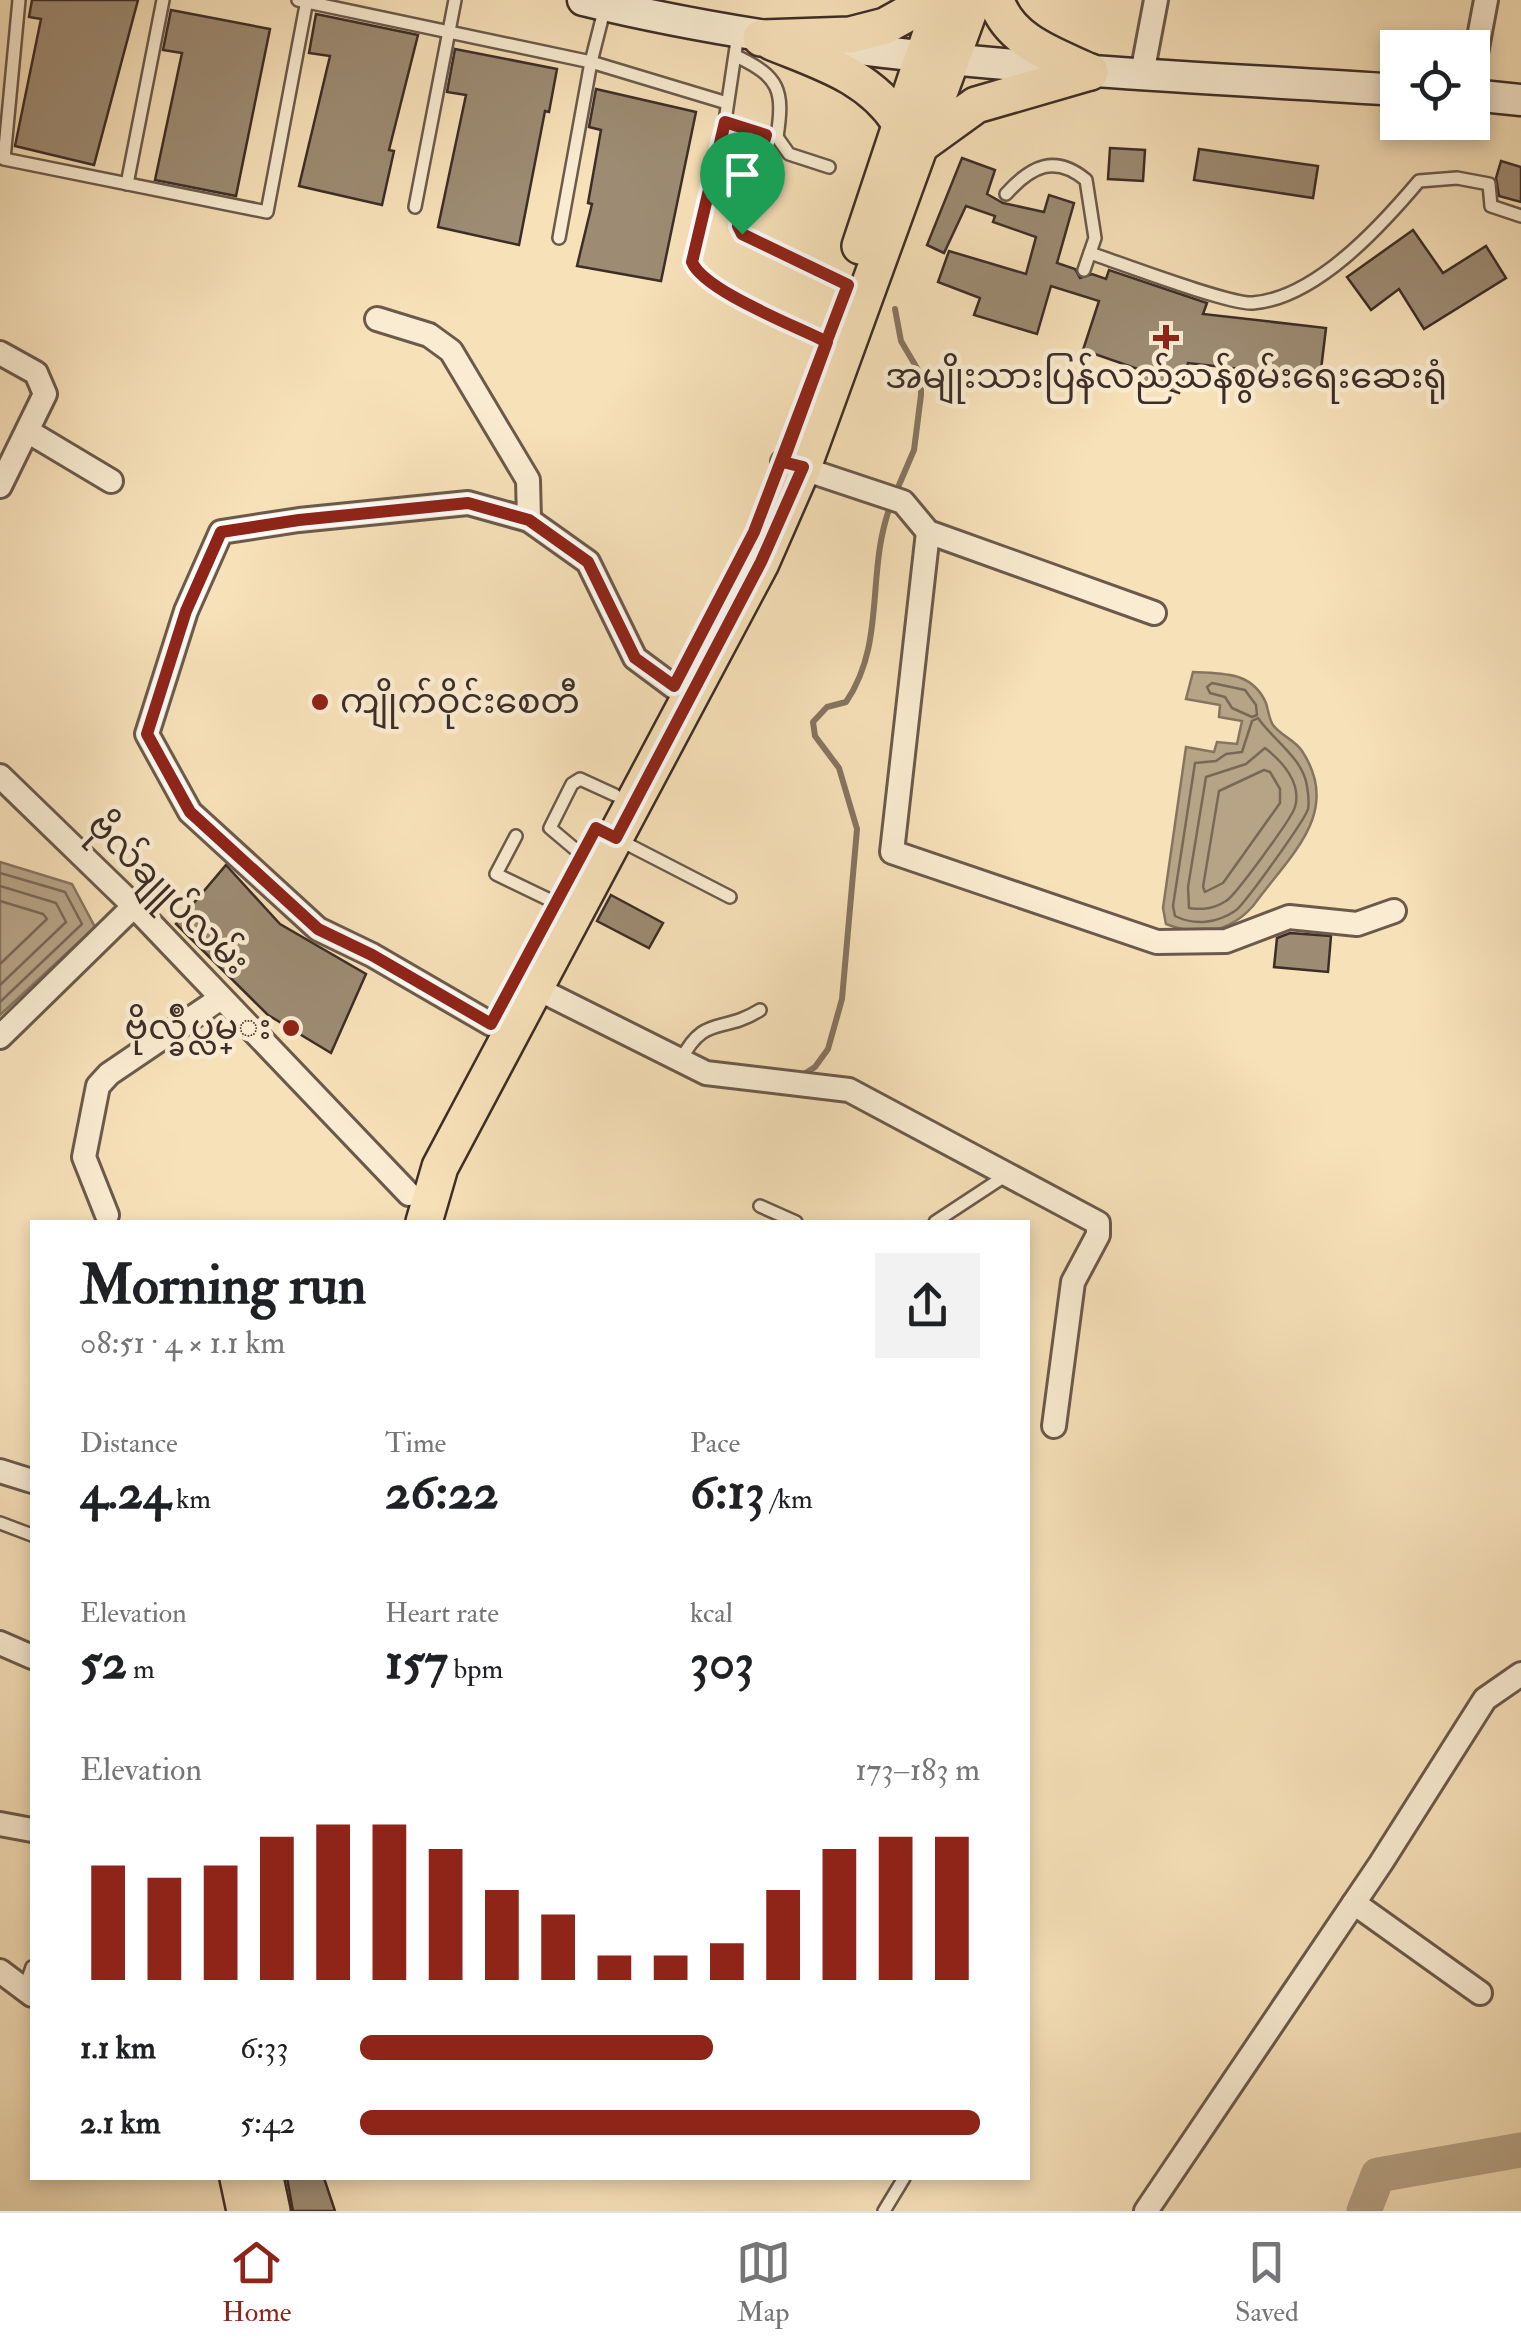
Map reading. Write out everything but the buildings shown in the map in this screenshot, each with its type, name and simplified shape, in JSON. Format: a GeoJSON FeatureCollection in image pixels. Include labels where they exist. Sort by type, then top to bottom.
{"type":"FeatureCollection","features":[{"type":"Feature","properties":{"kind":"main road"},"geometry":{"type":"LineString","coordinates":[[745,42],[850,35],[884,26],[932,0]]}},
{"type":"Feature","properties":{"kind":"main road"},"geometry":{"type":"LineString","coordinates":[[937,59],[942,0]]}},
{"type":"Feature","properties":{"kind":"main road"},"geometry":{"type":"LineString","coordinates":[[412,1213],[434,1134],[491,1024],[556,903],[598,840],[761,562],[937,59],[973,0]]}},
{"type":"Feature","properties":{"kind":"main road"},"geometry":{"type":"LineString","coordinates":[[996,0],[1001,16],[1020,37],[1090,72]]}},
{"type":"Feature","properties":{"kind":"main road"},"geometry":{"type":"LineString","coordinates":[[594,3],[684,16],[745,42],[865,83],[911,133]]}},
{"type":"Feature","properties":{"kind":"main road"},"geometry":{"type":"LineString","coordinates":[[745,42],[1090,72],[1380,89]]}},
{"type":"Feature","properties":{"kind":"main road"},"geometry":{"type":"LineString","coordinates":[[412,1213],[534,987],[614,795],[793,464],[827,342],[911,133],[976,105],[1090,72]]}},
{"type":"Feature","properties":{"kind":"main road"},"geometry":{"type":"LineString","coordinates":[[1490,97],[1521,100]]}},
{"type":"Feature","properties":{"kind":"main road"},"geometry":{"type":"LineString","coordinates":[[238,2180],[245,2211]]}},
{"type":"Feature","properties":{"kind":"main road"},"geometry":{"type":"LineString","coordinates":[[265,2180],[272,2211]]}},
{"type":"Feature","properties":{"kind":"street"},"geometry":{"type":"LineString","coordinates":[[1142,74],[1156,0]]}},
{"type":"Feature","properties":{"kind":"street"},"geometry":{"type":"LineString","coordinates":[[1480,30],[1486,0]]}},
{"type":"Feature","properties":{"kind":"street"},"geometry":{"type":"LineString","coordinates":[[377,320],[429,335],[450,351],[528,480],[529,520]]}},
{"type":"Feature","properties":{"kind":"street"},"geometry":{"type":"LineString","coordinates":[[0,352],[36,374],[45,394],[30,432],[0,486]]}},
{"type":"Feature","properties":{"kind":"street"},"geometry":{"type":"LineString","coordinates":[[30,432],[111,480]]}},
{"type":"Feature","properties":{"kind":"street"},"geometry":{"type":"LineString","coordinates":[[793,464],[903,502],[928,532],[1154,614]]}},
{"type":"Feature","properties":{"kind":"street"},"geometry":{"type":"LineString","coordinates":[[491,1024],[372,955],[318,929],[190,812],[147,734],[186,611],[221,532],[468,503],[529,520],[588,562],[635,658],[674,686]]}},
{"type":"Feature","properties":{"kind":"street"},"geometry":{"type":"LineString","coordinates":[[928,532],[892,852],[1157,942],[1226,942],[1289,917],[1356,924],[1394,911]]}},
{"type":"Feature","properties":{"kind":"street","name":"ဗိုလ်ချူပ်လမ်း"},"geometry":{"type":"LineString","coordinates":[[0,776],[134,906],[221,998],[412,1213]]}},
{"type":"Feature","properties":{"kind":"street"},"geometry":{"type":"LineString","coordinates":[[0,1036],[134,906]]}},
{"type":"Feature","properties":{"kind":"street"},"geometry":{"type":"LineString","coordinates":[[534,987],[706,1073],[849,1090],[1099,1226],[1073,1282],[1054,1426]]}},
{"type":"Feature","properties":{"kind":"street"},"geometry":{"type":"LineString","coordinates":[[107,1215],[84,1157],[98,1086],[109,1074],[221,998]]}},
{"type":"Feature","properties":{"kind":"street"},"geometry":{"type":"LineString","coordinates":[[0,1471],[30,1480]]}},
{"type":"Feature","properties":{"kind":"street"},"geometry":{"type":"LineString","coordinates":[[0,1643],[30,1656]]}},
{"type":"Feature","properties":{"kind":"street"},"geometry":{"type":"LineString","coordinates":[[1146,2211],[1354,1903],[1485,1698],[1521,1674]]}},
{"type":"Feature","properties":{"kind":"street"},"geometry":{"type":"LineString","coordinates":[[0,1824],[30,1830]]}},
{"type":"Feature","properties":{"kind":"street"},"geometry":{"type":"LineString","coordinates":[[1354,1903],[1480,1993]]}},
{"type":"Feature","properties":{"kind":"street"},"geometry":{"type":"LineString","coordinates":[[0,1970],[30,1983]]}},
{"type":"Feature","properties":{"kind":"lane"},"geometry":{"type":"LineString","coordinates":[[19,0],[4,159],[268,212],[307,0]]}},
{"type":"Feature","properties":{"kind":"lane"},"geometry":{"type":"LineString","coordinates":[[127,184],[163,0]]}},
{"type":"Feature","properties":{"kind":"lane"},"geometry":{"type":"LineString","coordinates":[[298,0],[591,62],[728,103]]}},
{"type":"Feature","properties":{"kind":"lane"},"geometry":{"type":"LineString","coordinates":[[415,207],[455,0]]}},
{"type":"Feature","properties":{"kind":"lane"},"geometry":{"type":"LineString","coordinates":[[559,238],[591,62],[594,3]]}},
{"type":"Feature","properties":{"kind":"lane"},"geometry":{"type":"LineString","coordinates":[[745,42],[692,262],[696,272],[716,286],[827,342]]}},
{"type":"Feature","properties":{"kind":"lane"},"geometry":{"type":"LineString","coordinates":[[745,42],[767,70],[782,103],[738,226],[742,234],[848,285]]}},
{"type":"Feature","properties":{"kind":"lane"},"geometry":{"type":"LineString","coordinates":[[725,122],[772,136],[789,154],[830,168]]}},
{"type":"Feature","properties":{"kind":"lane"},"geometry":{"type":"LineString","coordinates":[[1006,194],[1025,173],[1046,164],[1070,167],[1086,180],[1095,238],[1084,270]]}},
{"type":"Feature","properties":{"kind":"lane"},"geometry":{"type":"LineString","coordinates":[[1090,253],[1250,304],[1278,298],[1317,277],[1384,222],[1419,181],[1457,178],[1489,184],[1492,206],[1521,216]]}},
{"type":"Feature","properties":{"kind":"lane"},"geometry":{"type":"LineString","coordinates":[[614,795],[580,779],[572,784],[550,828],[598,840],[730,897]]}},
{"type":"Feature","properties":{"kind":"lane"},"geometry":{"type":"LineString","coordinates":[[516,836],[496,874],[556,903]]}},
{"type":"Feature","properties":{"kind":"lane"},"geometry":{"type":"LineString","coordinates":[[680,1060],[692,1036],[711,1027],[743,1021],[760,1010]]}},
{"type":"Feature","properties":{"kind":"lane"},"geometry":{"type":"LineString","coordinates":[[938,1220],[1005,1176]]}},
{"type":"Feature","properties":{"kind":"lane"},"geometry":{"type":"LineString","coordinates":[[760,1206],[792,1220]]}},
{"type":"Feature","properties":{"kind":"lane"},"geometry":{"type":"LineString","coordinates":[[0,1523],[30,1533]]}},
{"type":"Feature","properties":{"kind":"lane"},"geometry":{"type":"LineString","coordinates":[[884,2211],[903,2180]]}},
{"type":"Feature","properties":{"kind":"water"},"geometry":{"type":"Polygon","coordinates":[[[1193,672],[1236,676],[1253,685],[1266,703],[1273,725],[1302,751],[1313,773],[1317,794],[1306,833],[1253,906],[1224,927],[1202,931],[1166,924],[1163,908],[1186,747],[1214,752],[1217,742],[1237,744],[1242,721],[1219,717],[1220,705],[1186,699],[1193,672]]]}},
{"type":"Feature","properties":{"kind":"water"},"geometry":{"type":"Polygon","coordinates":[[[0,862],[72,884],[95,927],[0,1015],[0,862]]]}},
{"type":"Feature","properties":{"kind":"waterway"},"geometry":{"type":"LineString","coordinates":[[895,309],[901,341],[921,375],[914,450],[896,492]]}},
{"type":"Feature","properties":{"kind":"waterway"},"geometry":{"type":"LineString","coordinates":[[801,1076],[815,1067],[828,1049],[842,999],[857,829],[839,768],[815,736],[813,722],[827,707],[846,702],[859,679],[867,655],[879,555],[891,504]]}},
{"type":"Feature","properties":{"kind":"waterway"},"geometry":{"type":"LineString","coordinates":[[1364,2211],[1378,2175],[1521,2150]]}},
{"type":"Feature","properties":{"kind":"place","name":"အမျိုးသားပြန်လည်သန်စွမ်းရေးဆေးရုံ"},"geometry":{"type":"Point","coordinates":[1166,338]}},
{"type":"Feature","properties":{"kind":"place","name":"ကျိုက်ဝိုင်းစေတီ"},"geometry":{"type":"Point","coordinates":[320,702]}},
{"type":"Feature","properties":{"kind":"place","name":"ဗိုလ္ခ်ဳပ္လမ္း"},"geometry":{"type":"Point","coordinates":[291,1028]}},
{"type":"Feature","properties":{"kind":"route"},"geometry":{"type":"LineString","coordinates":[[742,234],[738,226],[766,135],[725,122],[692,262],[696,272],[716,286],[827,342],[783,462],[803,467],[761,562],[616,838],[596,828],[491,1024],[372,955],[318,929],[190,812],[147,734],[186,611],[221,532],[468,503],[529,520],[588,562],[635,658],[674,686],[754,532],[783,462],[848,285],[742,234]]}}]}
